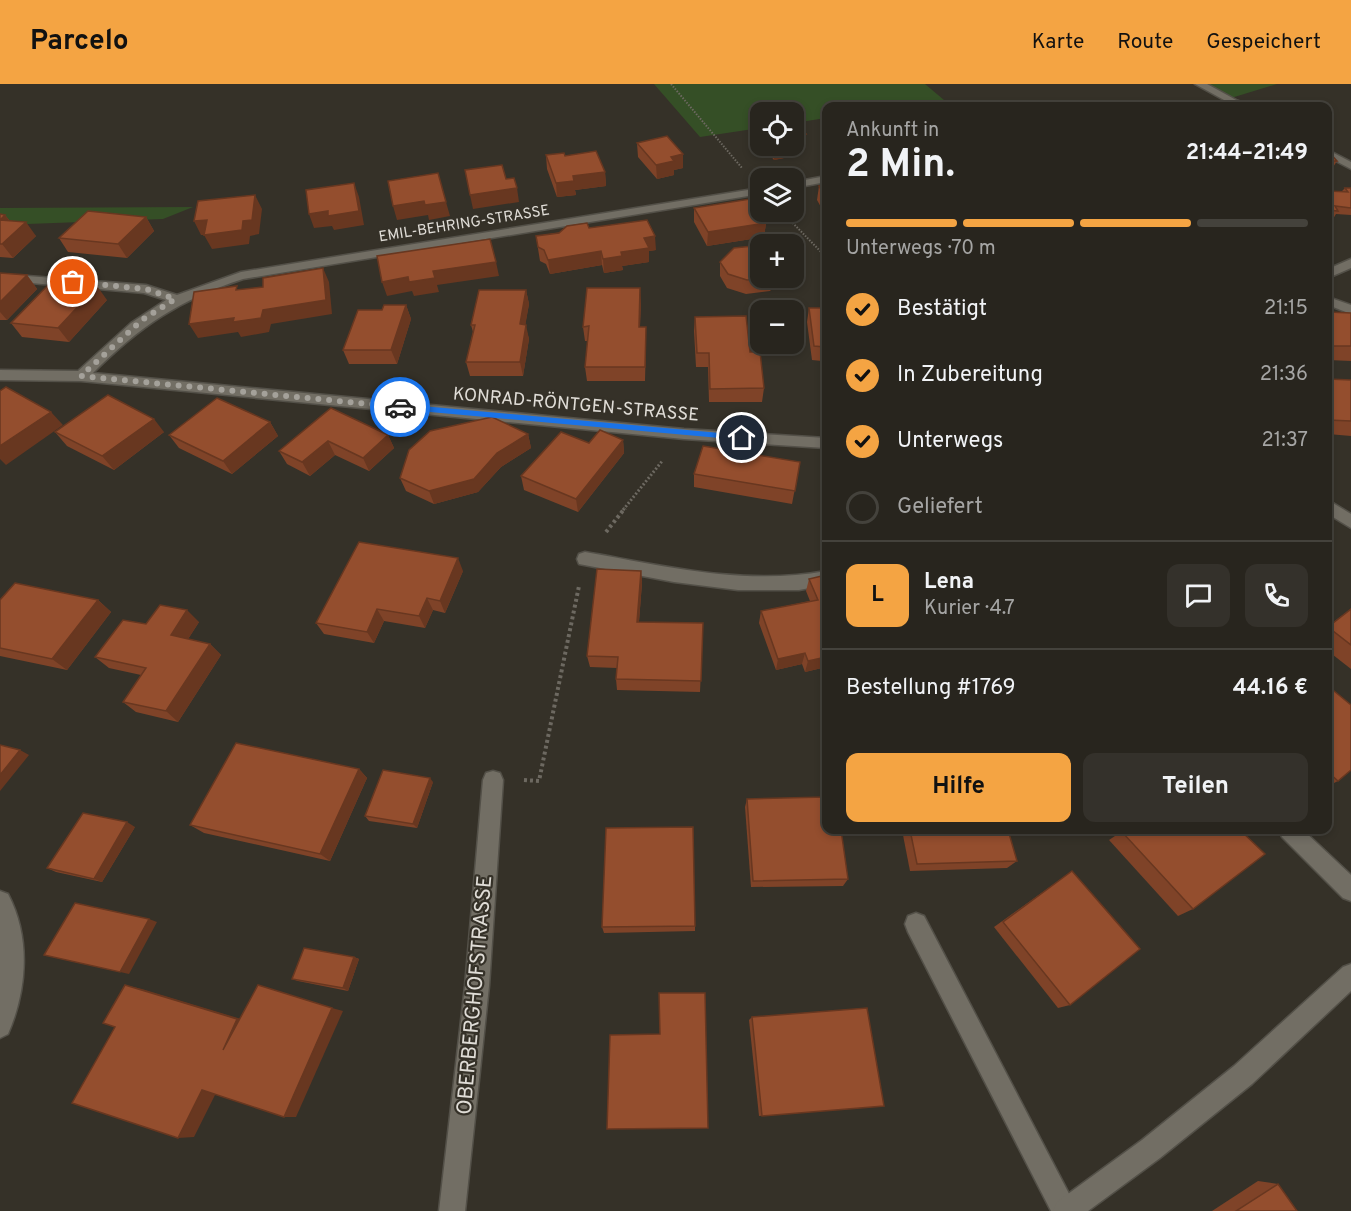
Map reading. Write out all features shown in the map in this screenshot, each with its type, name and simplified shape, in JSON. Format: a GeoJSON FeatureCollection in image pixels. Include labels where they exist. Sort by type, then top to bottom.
{"type":"FeatureCollection","features":[{"type":"Feature","properties":{"kind":"street"},"geometry":{"type":"LineString","coordinates":[[1200,84],[1234,102]]}},
{"type":"Feature","properties":{"kind":"street"},"geometry":{"type":"LineString","coordinates":[[1332,155],[1351,166]]}},
{"type":"Feature","properties":{"kind":"street"},"geometry":{"type":"LineString","coordinates":[[804,183],[822,180]]}},
{"type":"Feature","properties":{"kind":"street","name":"EMIL-BEHRING-STRASSE"},"geometry":{"type":"LineString","coordinates":[[81,376],[142,320],[175,299],[206,285],[241,276],[750,193]]}},
{"type":"Feature","properties":{"kind":"street"},"geometry":{"type":"LineString","coordinates":[[1332,272],[1351,263]]}},
{"type":"Feature","properties":{"kind":"street"},"geometry":{"type":"LineString","coordinates":[[31,279],[146,289],[175,299]]}},
{"type":"Feature","properties":{"kind":"street"},"geometry":{"type":"LineString","coordinates":[[1332,303],[1351,310]]}},
{"type":"Feature","properties":{"kind":"street","name":"KONRAD-RÖNTGEN-STRASSE"},"geometry":{"type":"LineString","coordinates":[[0,375],[81,376],[684,434],[822,443]]}},
{"type":"Feature","properties":{"kind":"street"},"geometry":{"type":"LineString","coordinates":[[1332,509],[1351,522]]}},
{"type":"Feature","properties":{"kind":"street"},"geometry":{"type":"LineString","coordinates":[[585,559],[701,578],[771,585],[822,579]]}},
{"type":"Feature","properties":{"kind":"street","name":"OBERBERGHOFSTRASSE"},"geometry":{"type":"LineString","coordinates":[[452,1211],[477,986],[493,780]]}},
{"type":"Feature","properties":{"kind":"street"},"geometry":{"type":"LineString","coordinates":[[1293,834],[1351,890]]}},
{"type":"Feature","properties":{"kind":"street"},"geometry":{"type":"LineString","coordinates":[[0,902],[5,909],[13,950],[10,1002],[0,1026]]}},
{"type":"Feature","properties":{"kind":"street"},"geometry":{"type":"LineString","coordinates":[[916,924],[1066,1211],[1151,1149],[1243,1075],[1351,975]]}},
{"type":"Feature","properties":{"kind":"path"},"geometry":{"type":"LineString","coordinates":[[671,84],[719,141]]}},
{"type":"Feature","properties":{"kind":"path"},"geometry":{"type":"LineString","coordinates":[[792,222],[822,253]]}},
{"type":"Feature","properties":{"kind":"path"},"geometry":{"type":"LineString","coordinates":[[539,781],[585,559],[684,434]]}},
{"type":"Feature","properties":{"kind":"green space"},"geometry":{"type":"Polygon","coordinates":[[[654,84],[925,84],[944,100],[822,102],[822,119],[804,121],[804,102],[750,102],[750,130],[700,137],[654,84]]]}},
{"type":"Feature","properties":{"kind":"green space"},"geometry":{"type":"Polygon","coordinates":[[[1205,84],[1277,84],[1231,98],[1205,84]]]}},
{"type":"Feature","properties":{"kind":"green space"},"geometry":{"type":"Polygon","coordinates":[[[193,207],[163,219],[0,225],[0,208],[193,207]]]}},
{"type":"Feature","properties":{"kind":"building"},"geometry":{"type":"Polygon","coordinates":[[[667,136],[683,154],[671,157],[674,161],[656,165],[637,143],[667,136]]]}},
{"type":"Feature","properties":{"kind":"building"},"geometry":{"type":"Polygon","coordinates":[[[596,151],[605,172],[573,176],[574,181],[556,183],[546,155],[564,153],[565,156],[596,151]]]}},
{"type":"Feature","properties":{"kind":"building"},"geometry":{"type":"Polygon","coordinates":[[[502,165],[506,179],[514,178],[517,188],[470,195],[465,170],[502,165]]]}},
{"type":"Feature","properties":{"kind":"building"},"geometry":{"type":"Polygon","coordinates":[[[438,173],[446,202],[425,205],[424,201],[393,206],[388,181],[438,173]]]}},
{"type":"Feature","properties":{"kind":"building"},"geometry":{"type":"Polygon","coordinates":[[[354,183],[359,211],[328,216],[328,211],[309,214],[306,190],[354,183]]]}},
{"type":"Feature","properties":{"kind":"building"},"geometry":{"type":"Polygon","coordinates":[[[1345,188],[1351,188],[1351,208],[1335,206],[1338,211],[1332,210],[1332,191],[1348,192],[1345,188]]]}},
{"type":"Feature","properties":{"kind":"building"},"geometry":{"type":"Polygon","coordinates":[[[255,195],[252,220],[243,221],[242,230],[204,235],[207,220],[194,221],[198,201],[255,195]]]}},
{"type":"Feature","properties":{"kind":"building"},"geometry":{"type":"Polygon","coordinates":[[[750,199],[750,222],[766,223],[708,232],[694,208],[750,199]]]}},
{"type":"Feature","properties":{"kind":"building"},"geometry":{"type":"Polygon","coordinates":[[[88,211],[146,217],[118,244],[59,238],[88,211]]]}},
{"type":"Feature","properties":{"kind":"building"},"geometry":{"type":"Polygon","coordinates":[[[0,220],[26,222],[0,244],[0,220]]]}},
{"type":"Feature","properties":{"kind":"building"},"geometry":{"type":"Polygon","coordinates":[[[647,220],[655,236],[644,238],[649,248],[621,252],[622,256],[603,259],[601,251],[548,260],[544,250],[538,247],[536,236],[559,233],[567,226],[587,223],[589,228],[647,220]]]}},
{"type":"Feature","properties":{"kind":"building"},"geometry":{"type":"Polygon","coordinates":[[[490,239],[496,262],[433,271],[435,278],[409,282],[408,277],[382,282],[377,256],[490,239]]]}},
{"type":"Feature","properties":{"kind":"building"},"geometry":{"type":"Polygon","coordinates":[[[750,246],[750,280],[728,274],[720,262],[734,248],[750,246]]]}},
{"type":"Feature","properties":{"kind":"building"},"geometry":{"type":"Polygon","coordinates":[[[323,268],[326,300],[263,310],[261,318],[233,322],[234,318],[189,324],[194,292],[237,286],[236,290],[263,287],[263,278],[323,268]]]}},
{"type":"Feature","properties":{"kind":"building"},"geometry":{"type":"Polygon","coordinates":[[[0,273],[27,275],[0,302],[0,273]]]}},
{"type":"Feature","properties":{"kind":"building"},"geometry":{"type":"Polygon","coordinates":[[[52,281],[97,286],[58,328],[11,323],[52,281]]]}},
{"type":"Feature","properties":{"kind":"building"},"geometry":{"type":"Polygon","coordinates":[[[587,288],[640,288],[639,327],[646,327],[645,367],[585,367],[589,326],[583,327],[587,288]]]}},
{"type":"Feature","properties":{"kind":"building"},"geometry":{"type":"Polygon","coordinates":[[[479,290],[526,290],[520,324],[526,325],[520,362],[466,362],[475,325],[471,325],[479,290]]]}},
{"type":"Feature","properties":{"kind":"building"},"geometry":{"type":"Polygon","coordinates":[[[384,305],[406,305],[391,350],[343,350],[358,310],[382,310],[384,305]]]}},
{"type":"Feature","properties":{"kind":"building"},"geometry":{"type":"Polygon","coordinates":[[[809,308],[822,308],[822,347],[814,346],[809,308]]]}},
{"type":"Feature","properties":{"kind":"building"},"geometry":{"type":"Polygon","coordinates":[[[1332,312],[1351,313],[1351,346],[1332,346],[1332,312]]]}},
{"type":"Feature","properties":{"kind":"building"},"geometry":{"type":"Polygon","coordinates":[[[746,316],[750,354],[760,354],[764,388],[710,389],[709,353],[697,353],[695,317],[746,316]]]}},
{"type":"Feature","properties":{"kind":"building"},"geometry":{"type":"Polygon","coordinates":[[[1332,379],[1351,380],[1351,421],[1332,420],[1332,379]]]}},
{"type":"Feature","properties":{"kind":"building"},"geometry":{"type":"Polygon","coordinates":[[[6,387],[51,412],[0,446],[0,391],[6,387]]]}},
{"type":"Feature","properties":{"kind":"building"},"geometry":{"type":"Polygon","coordinates":[[[108,395],[154,419],[102,456],[55,432],[108,395]]]}},
{"type":"Feature","properties":{"kind":"building"},"geometry":{"type":"Polygon","coordinates":[[[217,398],[270,422],[223,461],[169,435],[217,398]]]}},
{"type":"Feature","properties":{"kind":"building"},"geometry":{"type":"Polygon","coordinates":[[[331,408],[388,435],[363,458],[328,441],[302,462],[279,451],[331,408]]]}},
{"type":"Feature","properties":{"kind":"building"},"geometry":{"type":"Polygon","coordinates":[[[492,417],[528,434],[497,453],[474,479],[429,491],[400,478],[409,450],[430,431],[492,417]]]}},
{"type":"Feature","properties":{"kind":"building"},"geometry":{"type":"Polygon","coordinates":[[[600,430],[623,440],[576,499],[521,476],[561,432],[589,443],[600,430]]]}},
{"type":"Feature","properties":{"kind":"building"},"geometry":{"type":"Polygon","coordinates":[[[703,446],[800,462],[795,491],[694,474],[703,446]]]}},
{"type":"Feature","properties":{"kind":"building"},"geometry":{"type":"Polygon","coordinates":[[[359,542],[458,558],[440,601],[427,598],[419,616],[377,609],[367,632],[316,623],[359,542]]]}},
{"type":"Feature","properties":{"kind":"building"},"geometry":{"type":"Polygon","coordinates":[[[597,569],[641,571],[637,622],[703,623],[701,681],[616,679],[618,657],[587,656],[597,569]]]}},
{"type":"Feature","properties":{"kind":"building"},"geometry":{"type":"Polygon","coordinates":[[[822,576],[822,658],[808,661],[805,653],[778,659],[761,611],[818,600],[809,579],[822,576]]]}},
{"type":"Feature","properties":{"kind":"building"},"geometry":{"type":"Polygon","coordinates":[[[15,583],[98,600],[52,659],[0,648],[0,600],[15,583]]]}},
{"type":"Feature","properties":{"kind":"building"},"geometry":{"type":"Polygon","coordinates":[[[160,605],[187,610],[171,635],[210,644],[166,711],[123,702],[146,668],[95,657],[123,620],[146,624],[160,605]]]}},
{"type":"Feature","properties":{"kind":"building"},"geometry":{"type":"Polygon","coordinates":[[[1351,609],[1351,645],[1332,630],[1332,624],[1351,609]]]}},
{"type":"Feature","properties":{"kind":"building"},"geometry":{"type":"Polygon","coordinates":[[[1332,689],[1351,705],[1351,770],[1338,781],[1332,776],[1332,689]]]}},
{"type":"Feature","properties":{"kind":"building"},"geometry":{"type":"Polygon","coordinates":[[[236,743],[359,769],[320,854],[190,825],[236,743]]]}},
{"type":"Feature","properties":{"kind":"building"},"geometry":{"type":"Polygon","coordinates":[[[0,745],[20,750],[0,775],[0,745]]]}},
{"type":"Feature","properties":{"kind":"building"},"geometry":{"type":"Polygon","coordinates":[[[383,770],[430,778],[413,824],[365,816],[383,770]]]}},
{"type":"Feature","properties":{"kind":"building"},"geometry":{"type":"Polygon","coordinates":[[[822,797],[822,834],[842,834],[848,879],[753,881],[747,799],[822,797]]]}},
{"type":"Feature","properties":{"kind":"building"},"geometry":{"type":"Polygon","coordinates":[[[83,813],[127,822],[94,879],[47,868],[83,813]]]}},
{"type":"Feature","properties":{"kind":"building"},"geometry":{"type":"Polygon","coordinates":[[[693,827],[695,926],[602,927],[606,828],[693,827]]]}},
{"type":"Feature","properties":{"kind":"building"},"geometry":{"type":"Polygon","coordinates":[[[911,834],[1009,834],[1017,861],[917,864],[911,834]]]}},
{"type":"Feature","properties":{"kind":"building"},"geometry":{"type":"Polygon","coordinates":[[[1124,834],[1244,834],[1265,854],[1193,909],[1124,834]]]}},
{"type":"Feature","properties":{"kind":"building"},"geometry":{"type":"Polygon","coordinates":[[[1072,871],[1140,949],[1070,1005],[1003,922],[1072,871]]]}},
{"type":"Feature","properties":{"kind":"building"},"geometry":{"type":"Polygon","coordinates":[[[75,903],[149,919],[120,972],[44,955],[75,903]]]}},
{"type":"Feature","properties":{"kind":"building"},"geometry":{"type":"Polygon","coordinates":[[[304,948],[354,957],[343,988],[292,979],[304,948]]]}},
{"type":"Feature","properties":{"kind":"building"},"geometry":{"type":"Polygon","coordinates":[[[125,985],[237,1019],[223,1050],[258,985],[332,1008],[284,1117],[202,1090],[178,1138],[72,1103],[115,1027],[103,1023],[125,985]]]}},
{"type":"Feature","properties":{"kind":"building"},"geometry":{"type":"Polygon","coordinates":[[[659,993],[705,993],[708,1128],[607,1129],[610,1035],[660,1034],[659,993]]]}},
{"type":"Feature","properties":{"kind":"building"},"geometry":{"type":"Polygon","coordinates":[[[867,1008],[884,1106],[762,1116],[752,1017],[867,1008]]]}},
{"type":"Feature","properties":{"kind":"building"},"geometry":{"type":"Polygon","coordinates":[[[1278,1184],[1297,1211],[1236,1211],[1278,1184]]]}},
{"type":"Feature","properties":{"kind":"way so far"},"geometry":{"type":"LineString","coordinates":[[73,282],[146,289],[175,299],[142,320],[81,376],[400,407]]}},
{"type":"Feature","properties":{"kind":"route"},"geometry":{"type":"LineString","coordinates":[[400,407],[742,438]]}}]}
